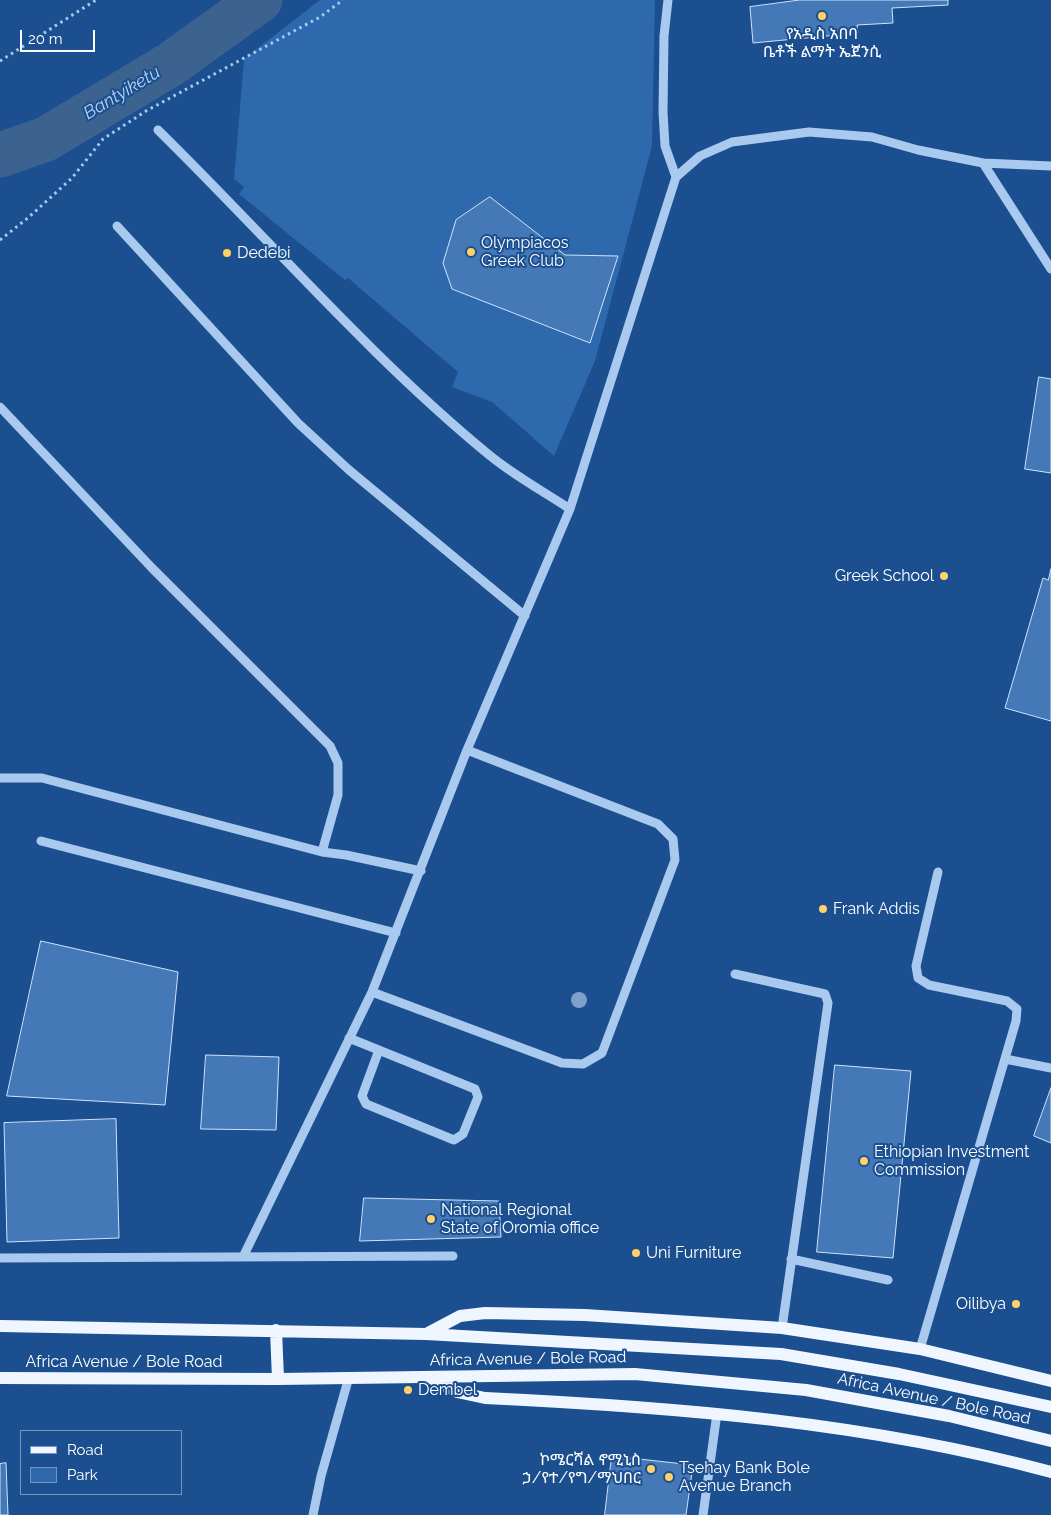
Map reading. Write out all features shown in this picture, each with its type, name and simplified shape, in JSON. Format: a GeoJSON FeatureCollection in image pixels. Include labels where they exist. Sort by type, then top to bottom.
{"type":"FeatureCollection","features":[{"type":"Feature","properties":{"kind":"main road"},"geometry":{"type":"LineString","coordinates":[[426,1334],[460,1316],[486,1313],[585,1315],[782,1328],[920,1349],[1051,1380]]}},
{"type":"Feature","properties":{"kind":"main road","name":"Africa Avenue / Bole Road"},"geometry":{"type":"LineString","coordinates":[[0,1326],[426,1334],[781,1354],[899,1374],[1051,1407]]}},
{"type":"Feature","properties":{"kind":"main road"},"geometry":{"type":"LineString","coordinates":[[276,1330],[278,1378]]}},
{"type":"Feature","properties":{"kind":"main road","name":"Africa Avenue / Bole Road"},"geometry":{"type":"LineString","coordinates":[[0,1378],[349,1378],[635,1374],[806,1390],[949,1416],[1051,1441]]}},
{"type":"Feature","properties":{"kind":"main road"},"geometry":{"type":"LineString","coordinates":[[429,1376],[457,1392],[485,1398],[716,1413],[866,1432],[1051,1472]]}},
{"type":"Feature","properties":{"kind":"street"},"geometry":{"type":"LineString","coordinates":[[668,0],[664,36],[663,112],[665,146],[676,177]]}},
{"type":"Feature","properties":{"kind":"street"},"geometry":{"type":"LineString","coordinates":[[158,130],[341,318],[489,456],[570,509]]}},
{"type":"Feature","properties":{"kind":"street"},"geometry":{"type":"LineString","coordinates":[[244,1257],[372,992],[467,750],[570,509],[676,177],[700,156],[732,142],[809,132],[872,137],[918,150],[983,163],[1051,166]]}},
{"type":"Feature","properties":{"kind":"street"},"geometry":{"type":"LineString","coordinates":[[983,163],[1051,269]]}},
{"type":"Feature","properties":{"kind":"street"},"geometry":{"type":"LineString","coordinates":[[117,226],[298,424],[349,470],[525,616]]}},
{"type":"Feature","properties":{"kind":"street"},"geometry":{"type":"LineString","coordinates":[[0,407],[152,568],[330,746],[338,763],[338,795],[322,852]]}},
{"type":"Feature","properties":{"kind":"street"},"geometry":{"type":"LineString","coordinates":[[372,992],[562,1063],[583,1064],[602,1053],[675,860],[673,839],[658,824],[467,750]]}},
{"type":"Feature","properties":{"kind":"street"},"geometry":{"type":"LineString","coordinates":[[0,778],[42,778],[322,852],[354,856],[421,871]]}},
{"type":"Feature","properties":{"kind":"street"},"geometry":{"type":"LineString","coordinates":[[41,841],[396,933]]}},
{"type":"Feature","properties":{"kind":"street"},"geometry":{"type":"LineString","coordinates":[[920,1349],[1016,1022],[1017,1008],[1007,1002],[929,986],[918,978],[916,966],[938,872]]}},
{"type":"Feature","properties":{"kind":"street"},"geometry":{"type":"LineString","coordinates":[[736,974],[825,994],[828,1003],[782,1328]]}},
{"type":"Feature","properties":{"kind":"street"},"geometry":{"type":"LineString","coordinates":[[349,1038],[379,1050],[475,1089],[478,1097],[463,1134],[454,1140],[366,1104],[362,1096],[379,1050]]}},
{"type":"Feature","properties":{"kind":"street"},"geometry":{"type":"LineString","coordinates":[[1005,1059],[1051,1068]]}},
{"type":"Feature","properties":{"kind":"street"},"geometry":{"type":"LineString","coordinates":[[0,1258],[453,1256]]}},
{"type":"Feature","properties":{"kind":"street"},"geometry":{"type":"LineString","coordinates":[[792,1259],[888,1280]]}},
{"type":"Feature","properties":{"kind":"street"},"geometry":{"type":"LineString","coordinates":[[314,1515],[321,1476],[349,1378]]}},
{"type":"Feature","properties":{"kind":"street"},"geometry":{"type":"LineString","coordinates":[[703,1515],[716,1413]]}},
{"type":"Feature","properties":{"kind":"path"},"geometry":{"type":"LineString","coordinates":[[0,61],[96,0]]}},
{"type":"Feature","properties":{"kind":"path"},"geometry":{"type":"LineString","coordinates":[[0,240],[29,218],[72,178],[103,139],[146,111],[320,17],[343,0]]}},
{"type":"Feature","properties":{"kind":"green space","name":"Olympiacos Greek Club"},"geometry":{"type":"Polygon","coordinates":[[[320,0],[655,0],[652,146],[595,361],[554,456],[492,402],[452,387],[458,372],[348,278],[345,280],[239,194],[244,187],[234,179],[244,59],[320,0]]]}},
{"type":"Feature","properties":{"kind":"building","name":"የአዲስ አበባ ቤቶች ልማት ኤጀንሲ"},"geometry":{"type":"Polygon","coordinates":[[[800,0],[948,0],[948,5],[892,8],[893,23],[857,25],[858,33],[753,43],[750,7],[800,0]]]}},
{"type":"Feature","properties":{"kind":"building"},"geometry":{"type":"Polygon","coordinates":[[[490,197],[565,255],[618,256],[590,343],[452,289],[443,263],[456,220],[490,197]]]}},
{"type":"Feature","properties":{"kind":"building"},"geometry":{"type":"Polygon","coordinates":[[[1039,377],[1051,379],[1051,473],[1025,469],[1039,377]]]}},
{"type":"Feature","properties":{"kind":"building"},"geometry":{"type":"Polygon","coordinates":[[[1051,569],[1051,721],[1005,708],[1043,578],[1048,580],[1051,569]]]}},
{"type":"Feature","properties":{"kind":"building"},"geometry":{"type":"Polygon","coordinates":[[[41,941],[178,972],[165,1105],[7,1096],[41,941]]]}},
{"type":"Feature","properties":{"kind":"building"},"geometry":{"type":"Polygon","coordinates":[[[206,1055],[279,1057],[276,1130],[201,1129],[206,1055]]]}},
{"type":"Feature","properties":{"kind":"building","name":"Ethiopian Investment Commission"},"geometry":{"type":"Polygon","coordinates":[[[835,1065],[911,1071],[893,1258],[817,1252],[835,1065]]]}},
{"type":"Feature","properties":{"kind":"building"},"geometry":{"type":"Polygon","coordinates":[[[1051,1088],[1051,1143],[1034,1136],[1051,1088]]]}},
{"type":"Feature","properties":{"kind":"building"},"geometry":{"type":"Polygon","coordinates":[[[116,1119],[119,1238],[7,1242],[4,1123],[116,1119]]]}},
{"type":"Feature","properties":{"kind":"building","name":"National Regional State of Oromia office"},"geometry":{"type":"Polygon","coordinates":[[[364,1198],[499,1201],[501,1237],[360,1241],[364,1198]]]}},
{"type":"Feature","properties":{"kind":"building"},"geometry":{"type":"Polygon","coordinates":[[[612,1456],[693,1465],[686,1515],[605,1515],[612,1456]]]}},
{"type":"Feature","properties":{"kind":"building"},"geometry":{"type":"Polygon","coordinates":[[[6,1463],[8,1515],[0,1515],[0,1464],[6,1463]]]}},
{"type":"Feature","properties":{"kind":"waterway","name":"Bantyiketu"},"geometry":{"type":"LineString","coordinates":[[0,155],[46,139],[171,64],[260,0]]}},
{"type":"Feature","properties":{"kind":"place","name":"የአዲስ አበባ ቤቶች ልማት ኤጀንሲ"},"geometry":{"type":"Point","coordinates":[822,16]}},
{"type":"Feature","properties":{"kind":"place","name":"Olympiacos Greek Club"},"geometry":{"type":"Point","coordinates":[471,252]}},
{"type":"Feature","properties":{"kind":"place","name":"Dedebi"},"geometry":{"type":"Point","coordinates":[227,253]}},
{"type":"Feature","properties":{"kind":"place","name":"Greek School"},"geometry":{"type":"Point","coordinates":[944,576]}},
{"type":"Feature","properties":{"kind":"place","name":"Frank Addis"},"geometry":{"type":"Point","coordinates":[823,909]}},
{"type":"Feature","properties":{"kind":"place","name":"Ethiopian Investment Commission"},"geometry":{"type":"Point","coordinates":[864,1161]}},
{"type":"Feature","properties":{"kind":"place","name":"National Regional State of Oromia office"},"geometry":{"type":"Point","coordinates":[431,1219]}},
{"type":"Feature","properties":{"kind":"place","name":"Uni Furniture"},"geometry":{"type":"Point","coordinates":[636,1253]}},
{"type":"Feature","properties":{"kind":"place","name":"Oilibya"},"geometry":{"type":"Point","coordinates":[1016,1304]}},
{"type":"Feature","properties":{"kind":"place","name":"Dembel"},"geometry":{"type":"Point","coordinates":[408,1390]}},
{"type":"Feature","properties":{"kind":"place","name":"ኮሜርሻል ኖሚኒስ ኃ/የተ/የግ/ማህበር"},"geometry":{"type":"Point","coordinates":[651,1469]}},
{"type":"Feature","properties":{"kind":"place","name":"Tsehay Bank Bole Avenue Branch"},"geometry":{"type":"Point","coordinates":[669,1477]}}]}
